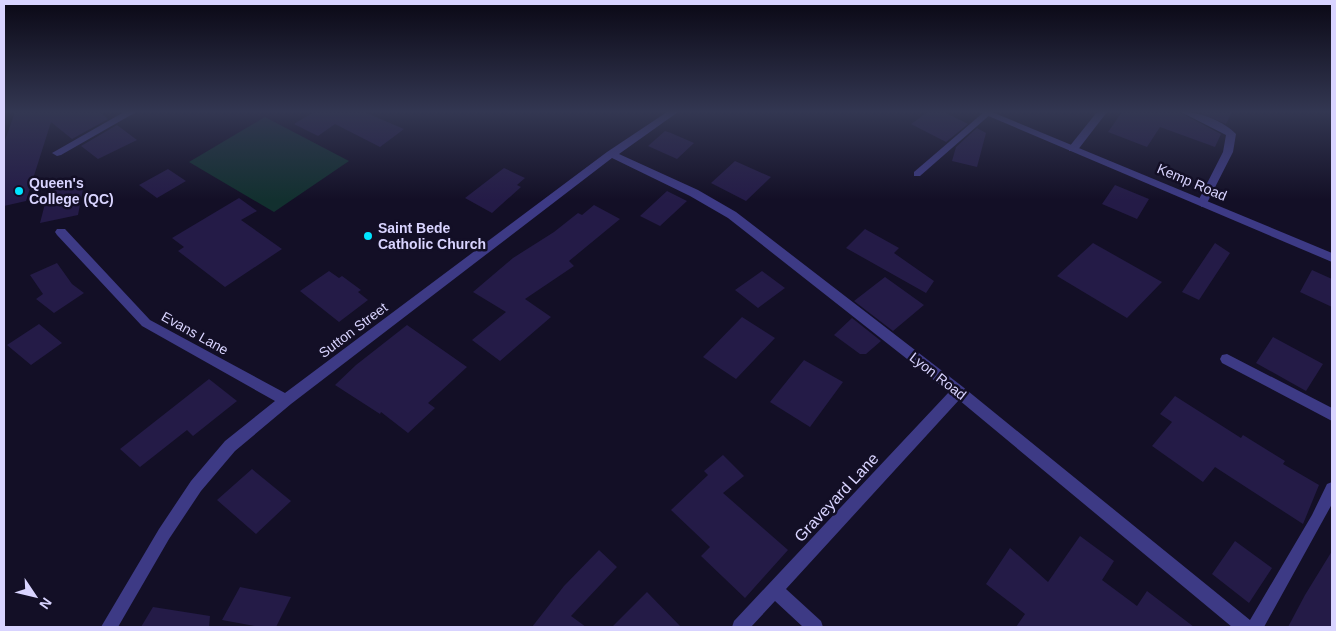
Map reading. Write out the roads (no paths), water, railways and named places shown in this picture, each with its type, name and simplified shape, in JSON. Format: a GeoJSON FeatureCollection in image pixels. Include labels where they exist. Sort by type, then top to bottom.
{"type":"FeatureCollection","features":[{"type":"Feature","properties":{"kind":"street"},"geometry":{"type":"LineString","coordinates":[[57,153],[78,141]]}},
{"type":"Feature","properties":{"kind":"street","name":"Sutton Street"},"geometry":{"type":"LineString","coordinates":[[109,627],[164,534],[196,486],[230,446],[286,400],[630,141]]}},
{"type":"Feature","properties":{"kind":"street","name":"Kemp Road"},"geometry":{"type":"LineString","coordinates":[[1055,141],[1332,258]]}},
{"type":"Feature","properties":{"kind":"street"},"geometry":{"type":"LineString","coordinates":[[1073,149],[1079,141]]}},
{"type":"Feature","properties":{"kind":"street"},"geometry":{"type":"LineString","coordinates":[[1202,203],[1228,152],[1230,141]]}},
{"type":"Feature","properties":{"kind":"street","name":"Lyon Road"},"geometry":{"type":"LineString","coordinates":[[611,154],[694,193],[732,215],[958,391],[1245,627]]}},
{"type":"Feature","properties":{"kind":"street","name":"Evans Lane"},"geometry":{"type":"LineString","coordinates":[[61,232],[146,323],[286,400]]}},
{"type":"Feature","properties":{"kind":"street"},"geometry":{"type":"LineString","coordinates":[[1227,359],[1332,415]]}},
{"type":"Feature","properties":{"kind":"street","name":"Graveyard Lane"},"geometry":{"type":"LineString","coordinates":[[740,627],[958,391]]}},
{"type":"Feature","properties":{"kind":"street"},"geometry":{"type":"LineString","coordinates":[[1255,627],[1317,520],[1332,489]]}},
{"type":"Feature","properties":{"kind":"street"},"geometry":{"type":"LineString","coordinates":[[774,589],[815,627]]}},
{"type":"Feature","properties":{"kind":"lane"},"geometry":{"type":"LineString","coordinates":[[917,174],[953,141]]}},
{"type":"Feature","properties":{"kind":"place","name":"Queen's College (QC)"},"geometry":{"type":"Point","coordinates":[19,191]}},
{"type":"Feature","properties":{"kind":"place","name":"Saint Bede Catholic Church"},"geometry":{"type":"Point","coordinates":[368,236]}}]}
